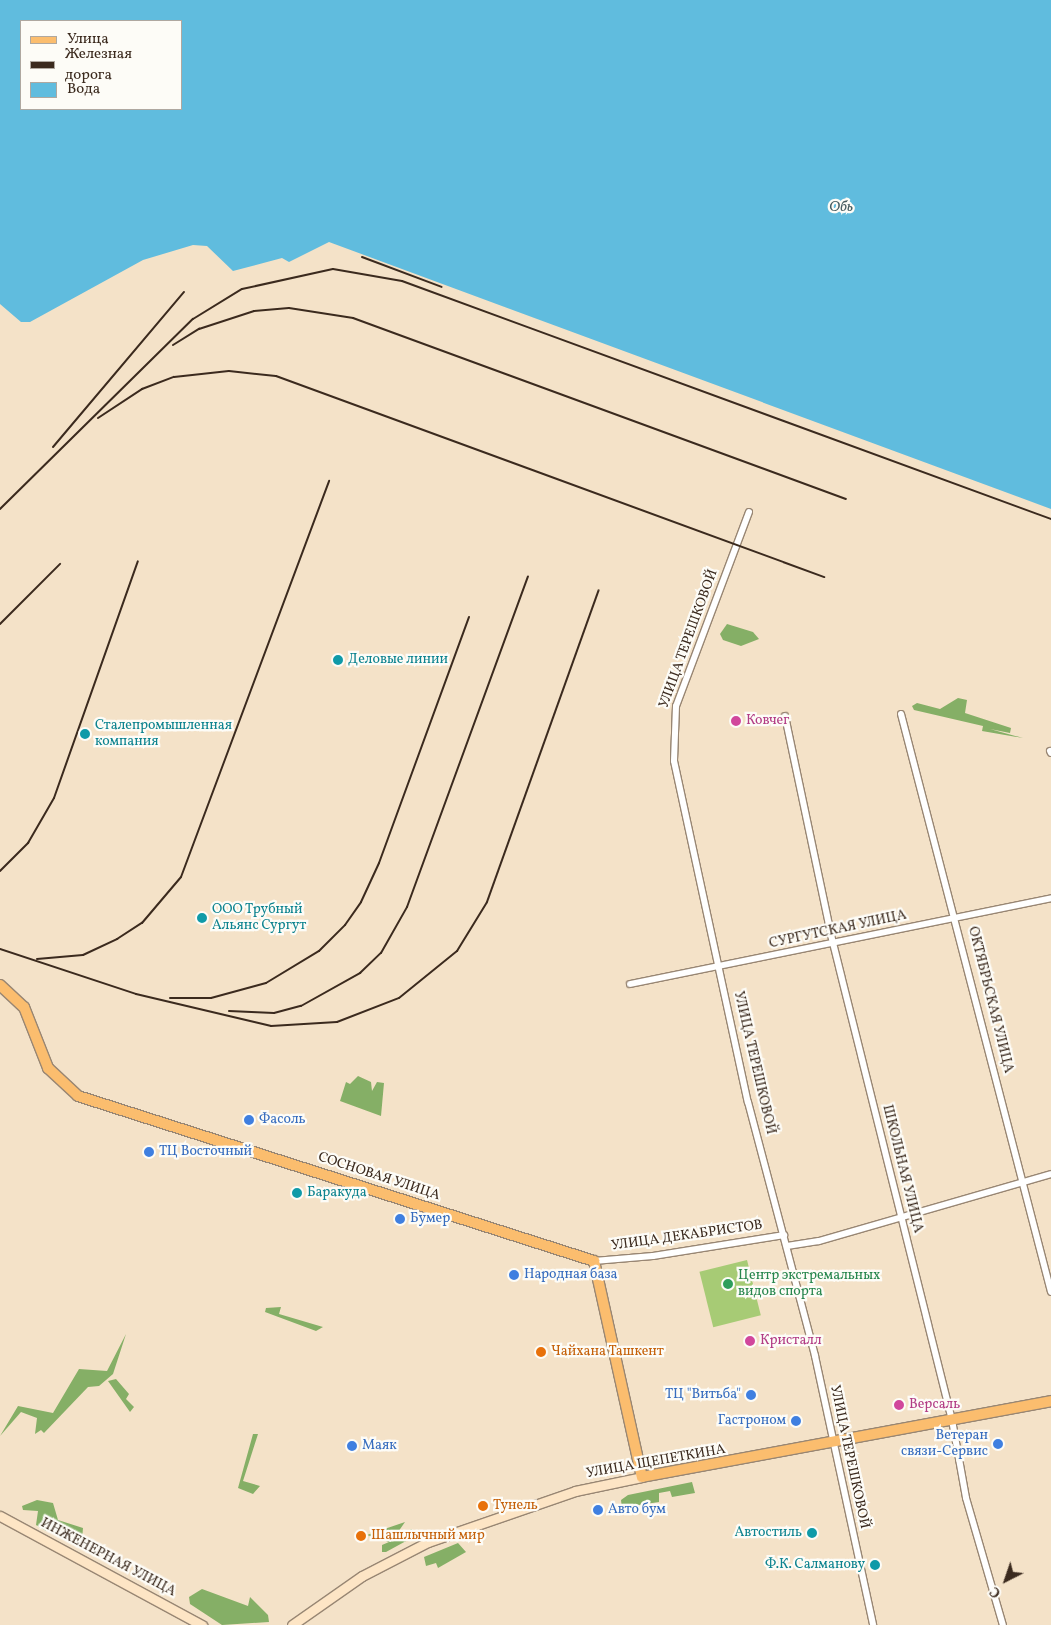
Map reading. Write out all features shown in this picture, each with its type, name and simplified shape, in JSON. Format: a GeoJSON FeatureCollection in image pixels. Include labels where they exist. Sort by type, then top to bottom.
{"type":"FeatureCollection","features":[{"type":"Feature","properties":{"kind":"main road","name":"СОСНОВАЯ УЛИЦА"},"geometry":{"type":"LineString","coordinates":[[0,985],[24,1006],[48,1068],[78,1096],[594,1261]]}},
{"type":"Feature","properties":{"kind":"main road"},"geometry":{"type":"LineString","coordinates":[[594,1261],[642,1477]]}},
{"type":"Feature","properties":{"kind":"main road","name":"УЛИЦА ЩЕПЕТКИНА"},"geometry":{"type":"LineString","coordinates":[[292,1625],[362,1576],[428,1542],[575,1491],[1051,1401]]}},
{"type":"Feature","properties":{"kind":"main road","name":"ИНЖЕНЕРНАЯ УЛИЦА"},"geometry":{"type":"LineString","coordinates":[[0,1516],[202,1625]]}},
{"type":"Feature","properties":{"kind":"street","name":"УЛИЦА ТЕРЕШКОВОЙ"},"geometry":{"type":"LineString","coordinates":[[749,512],[684,682],[672,738],[719,967],[834,1443],[873,1625]]}},
{"type":"Feature","properties":{"kind":"street","name":"ОКТЯБРЬСКАЯ УЛИЦА"},"geometry":{"type":"LineString","coordinates":[[901,714],[958,918],[1022,1182],[1051,1292]]}},
{"type":"Feature","properties":{"kind":"street","name":"ШКОЛЬНАЯ УЛИЦА"},"geometry":{"type":"LineString","coordinates":[[785,716],[833,943],[952,1420],[966,1498],[1003,1625]]}},
{"type":"Feature","properties":{"kind":"street","name":"СУРГУТСКАЯ УЛИЦА"},"geometry":{"type":"LineString","coordinates":[[630,984],[1051,898]]}},
{"type":"Feature","properties":{"kind":"street"},"geometry":{"type":"LineString","coordinates":[[787,1246],[1051,1174]]}},
{"type":"Feature","properties":{"kind":"street","name":"УЛИЦА ДЕКАБРИСТОВ"},"geometry":{"type":"LineString","coordinates":[[594,1261],[653,1256],[784,1234]]}},
{"type":"Feature","properties":{"kind":"green space"},"geometry":{"type":"Polygon","coordinates":[[[727,624],[753,632],[759,639],[741,646],[723,640],[720,634],[727,624]]]}},
{"type":"Feature","properties":{"kind":"green space"},"geometry":{"type":"Polygon","coordinates":[[[958,698],[967,700],[965,713],[1011,728],[1010,733],[990,729],[1023,738],[982,731],[983,726],[914,710],[912,706],[917,703],[940,709],[958,698]]]}},
{"type":"Feature","properties":{"kind":"green space"},"geometry":{"type":"Polygon","coordinates":[[[358,1076],[371,1082],[372,1091],[377,1082],[384,1083],[381,1116],[340,1101],[346,1082],[350,1084],[358,1076]]]}},
{"type":"Feature","properties":{"kind":"green space","name":"Центр экстремальных видов спорта"},"geometry":{"type":"Polygon","coordinates":[[[747,1260],[761,1315],[713,1327],[699,1272],[747,1260]]]}},
{"type":"Feature","properties":{"kind":"green space"},"geometry":{"type":"Polygon","coordinates":[[[281,1307],[279,1314],[323,1327],[316,1331],[265,1312],[266,1308],[281,1307]]]}},
{"type":"Feature","properties":{"kind":"green space"},"geometry":{"type":"Polygon","coordinates":[[[126,1334],[113,1374],[99,1386],[88,1387],[44,1433],[41,1430],[35,1434],[37,1418],[21,1412],[0,1436],[18,1406],[53,1413],[79,1369],[107,1371],[126,1334]]]}},
{"type":"Feature","properties":{"kind":"green space"},"geometry":{"type":"Polygon","coordinates":[[[116,1379],[129,1394],[126,1399],[134,1407],[130,1412],[108,1381],[116,1379]]]}},
{"type":"Feature","properties":{"kind":"green space"},"geometry":{"type":"Polygon","coordinates":[[[253,1434],[258,1434],[243,1481],[260,1486],[253,1494],[238,1488],[253,1434]]]}},
{"type":"Feature","properties":{"kind":"green space"},"geometry":{"type":"Polygon","coordinates":[[[692,1482],[695,1493],[672,1497],[670,1491],[659,1493],[659,1502],[639,1505],[635,1510],[622,1509],[621,1500],[628,1495],[692,1482]]]}},
{"type":"Feature","properties":{"kind":"green space"},"geometry":{"type":"Polygon","coordinates":[[[37,1500],[53,1503],[58,1520],[83,1528],[82,1540],[65,1528],[58,1532],[57,1524],[47,1519],[46,1531],[36,1525],[38,1511],[23,1510],[22,1506],[37,1500]]]}},
{"type":"Feature","properties":{"kind":"green space"},"geometry":{"type":"Polygon","coordinates":[[[405,1522],[396,1535],[407,1535],[411,1529],[417,1535],[386,1552],[382,1552],[382,1545],[389,1542],[367,1535],[405,1522]]]}},
{"type":"Feature","properties":{"kind":"green space"},"geometry":{"type":"Polygon","coordinates":[[[458,1543],[466,1552],[438,1568],[436,1563],[426,1566],[424,1557],[458,1543]]]}},
{"type":"Feature","properties":{"kind":"green space"},"geometry":{"type":"Polygon","coordinates":[[[202,1589],[248,1606],[250,1597],[268,1615],[269,1622],[222,1625],[190,1604],[189,1597],[202,1589]]]}},
{"type":"Feature","properties":{"kind":"water","name":"Обь"},"geometry":{"type":"Polygon","coordinates":[[[0,0],[1051,0],[1051,509],[329,242],[289,262],[282,258],[233,271],[207,246],[193,245],[143,260],[30,322],[21,322],[0,304],[0,0]]]}},
{"type":"Feature","properties":{"kind":"railway"},"geometry":{"type":"LineString","coordinates":[[362,257],[442,287]]}},
{"type":"Feature","properties":{"kind":"railway"},"geometry":{"type":"LineString","coordinates":[[0,509],[193,319],[242,289],[333,269],[402,281],[1051,519]]}},
{"type":"Feature","properties":{"kind":"railway"},"geometry":{"type":"LineString","coordinates":[[53,447],[184,292]]}},
{"type":"Feature","properties":{"kind":"railway"},"geometry":{"type":"LineString","coordinates":[[173,345],[199,329],[254,311],[289,308],[353,318],[846,499]]}},
{"type":"Feature","properties":{"kind":"railway"},"geometry":{"type":"LineString","coordinates":[[98,418],[142,389],[174,377],[229,371],[276,376],[824,577]]}},
{"type":"Feature","properties":{"kind":"railway"},"geometry":{"type":"LineString","coordinates":[[37,959],[83,955],[117,939],[142,923],[181,877],[329,481]]}},
{"type":"Feature","properties":{"kind":"railway"},"geometry":{"type":"LineString","coordinates":[[0,871],[28,843],[54,798],[138,561]]}},
{"type":"Feature","properties":{"kind":"railway"},"geometry":{"type":"LineString","coordinates":[[0,624],[60,564]]}},
{"type":"Feature","properties":{"kind":"railway"},"geometry":{"type":"LineString","coordinates":[[229,1011],[274,1013],[301,1006],[360,973],[381,953],[407,907],[528,576]]}},
{"type":"Feature","properties":{"kind":"railway"},"geometry":{"type":"LineString","coordinates":[[0,949],[136,994],[271,1026],[337,1022],[399,998],[457,951],[487,902],[599,590]]}},
{"type":"Feature","properties":{"kind":"railway"},"geometry":{"type":"LineString","coordinates":[[170,998],[211,998],[266,983],[319,951],[345,925],[361,902],[379,863],[469,617]]}},
{"type":"Feature","properties":{"kind":"place","name":"Деловые линии"},"geometry":{"type":"Point","coordinates":[338,660]}},
{"type":"Feature","properties":{"kind":"place","name":"Ковчег"},"geometry":{"type":"Point","coordinates":[736,721]}},
{"type":"Feature","properties":{"kind":"place","name":"Сталепромышленная компания"},"geometry":{"type":"Point","coordinates":[85,734]}},
{"type":"Feature","properties":{"kind":"place","name":"ООО Трубный Альянс Сургут"},"geometry":{"type":"Point","coordinates":[202,918]}},
{"type":"Feature","properties":{"kind":"place","name":"Фасоль"},"geometry":{"type":"Point","coordinates":[249,1120]}},
{"type":"Feature","properties":{"kind":"place","name":"ТЦ Восточный"},"geometry":{"type":"Point","coordinates":[149,1152]}},
{"type":"Feature","properties":{"kind":"place","name":"Баракуда"},"geometry":{"type":"Point","coordinates":[297,1193]}},
{"type":"Feature","properties":{"kind":"place","name":"Бумер"},"geometry":{"type":"Point","coordinates":[400,1219]}},
{"type":"Feature","properties":{"kind":"place","name":"Народная база"},"geometry":{"type":"Point","coordinates":[514,1275]}},
{"type":"Feature","properties":{"kind":"place","name":"Центр экстремальных видов спорта"},"geometry":{"type":"Point","coordinates":[728,1284]}},
{"type":"Feature","properties":{"kind":"place","name":"Кристалл"},"geometry":{"type":"Point","coordinates":[750,1341]}},
{"type":"Feature","properties":{"kind":"place","name":"Чайхана Ташкент"},"geometry":{"type":"Point","coordinates":[541,1352]}},
{"type":"Feature","properties":{"kind":"place","name":"ТЦ \"Витьба\""},"geometry":{"type":"Point","coordinates":[751,1395]}},
{"type":"Feature","properties":{"kind":"place","name":"Версаль"},"geometry":{"type":"Point","coordinates":[899,1405]}},
{"type":"Feature","properties":{"kind":"place","name":"Гастроном"},"geometry":{"type":"Point","coordinates":[796,1421]}},
{"type":"Feature","properties":{"kind":"place","name":"Ветеран связи-Сервис"},"geometry":{"type":"Point","coordinates":[998,1444]}},
{"type":"Feature","properties":{"kind":"place","name":"Маяк"},"geometry":{"type":"Point","coordinates":[352,1446]}},
{"type":"Feature","properties":{"kind":"place","name":"Тунель"},"geometry":{"type":"Point","coordinates":[483,1506]}},
{"type":"Feature","properties":{"kind":"place","name":"Авто бум"},"geometry":{"type":"Point","coordinates":[598,1510]}},
{"type":"Feature","properties":{"kind":"place","name":"Автостиль"},"geometry":{"type":"Point","coordinates":[812,1533]}},
{"type":"Feature","properties":{"kind":"place","name":"Шашлычный мир"},"geometry":{"type":"Point","coordinates":[361,1536]}},
{"type":"Feature","properties":{"kind":"place","name":"Ф.К. Салманову"},"geometry":{"type":"Point","coordinates":[875,1565]}}]}
